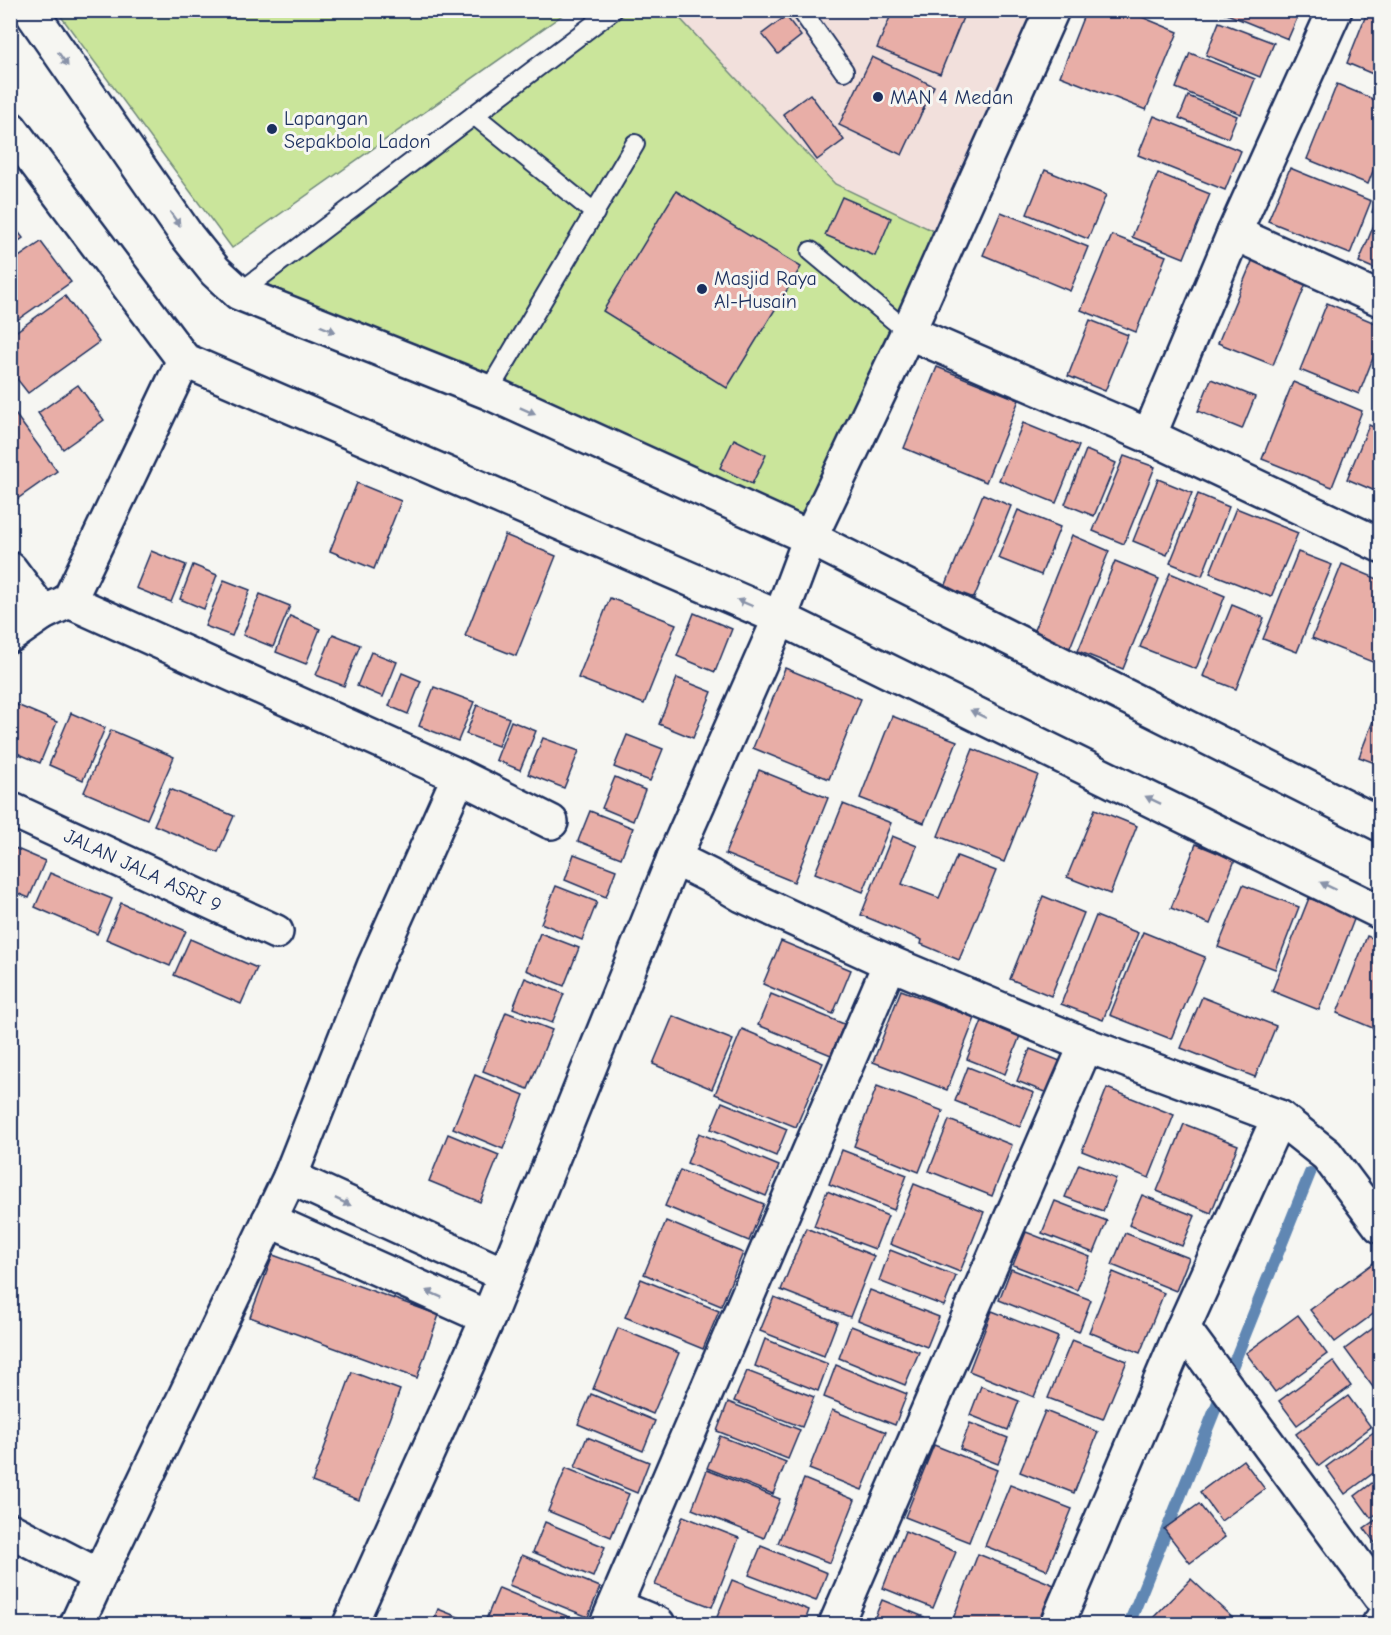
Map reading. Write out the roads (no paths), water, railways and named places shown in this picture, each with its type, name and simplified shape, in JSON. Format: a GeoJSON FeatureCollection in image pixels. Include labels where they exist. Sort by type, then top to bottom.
{"type":"FeatureCollection","features":[{"type":"Feature","properties":{"kind":"street"},"geometry":{"type":"LineString","coordinates":[[30,10],[187,236],[215,271],[239,293],[488,392],[810,538],[1380,824]]}},
{"type":"Feature","properties":{"kind":"street"},"geometry":{"type":"LineString","coordinates":[[350,1624],[488,1318],[674,858],[780,618],[810,538],[908,332],[1052,10]]}},
{"type":"Feature","properties":{"kind":"street"},"geometry":{"type":"LineString","coordinates":[[1149,436],[1234,233],[1335,10]]}},
{"type":"Feature","properties":{"kind":"street"},"geometry":{"type":"LineString","coordinates":[[10,128],[184,360],[780,618],[1380,912]]}},
{"type":"Feature","properties":{"kind":"street"},"geometry":{"type":"LineString","coordinates":[[1234,233],[1380,299]]}},
{"type":"Feature","properties":{"kind":"street"},"geometry":{"type":"LineString","coordinates":[[908,332],[1149,436],[1380,545]]}},
{"type":"Feature","properties":{"kind":"street"},"geometry":{"type":"LineString","coordinates":[[10,636],[56,607],[184,360]]}},
{"type":"Feature","properties":{"kind":"street"},"geometry":{"type":"LineString","coordinates":[[10,569],[56,607],[459,776],[551,822]]}},
{"type":"Feature","properties":{"kind":"street"},"geometry":{"type":"LineString","coordinates":[[77,1624],[290,1177],[374,966],[459,776]]}},
{"type":"Feature","properties":{"kind":"street","name":"JALAN JALA ASRI 9"},"geometry":{"type":"LineString","coordinates":[[10,809],[276,932]]}},
{"type":"Feature","properties":{"kind":"street"},"geometry":{"type":"LineString","coordinates":[[674,858],[742,895],[890,963],[1086,1045],[1279,1117],[1327,1155],[1380,1226]]}},
{"type":"Feature","properties":{"kind":"street"},"geometry":{"type":"LineString","coordinates":[[658,1624],[611,1615],[890,963]]}},
{"type":"Feature","properties":{"kind":"street"},"geometry":{"type":"LineString","coordinates":[[836,1624],[1086,1045]]}},
{"type":"Feature","properties":{"kind":"street"},"geometry":{"type":"LineString","coordinates":[[1057,1624],[1183,1328],[1279,1117]]}},
{"type":"Feature","properties":{"kind":"street"},"geometry":{"type":"LineString","coordinates":[[290,1177],[505,1275]]}},
{"type":"Feature","properties":{"kind":"street"},"geometry":{"type":"LineString","coordinates":[[269,1220],[488,1318]]}},
{"type":"Feature","properties":{"kind":"street"},"geometry":{"type":"LineString","coordinates":[[1183,1328],[1380,1596]]}},
{"type":"Feature","properties":{"kind":"street"},"geometry":{"type":"LineString","coordinates":[[10,1530],[99,1576]]}},
{"type":"Feature","properties":{"kind":"lane"},"geometry":{"type":"LineString","coordinates":[[239,293],[613,10]]}},
{"type":"Feature","properties":{"kind":"lane"},"geometry":{"type":"LineString","coordinates":[[801,10],[844,72]]}},
{"type":"Feature","properties":{"kind":"lane"},"geometry":{"type":"LineString","coordinates":[[474,115],[595,213]]}},
{"type":"Feature","properties":{"kind":"lane"},"geometry":{"type":"LineString","coordinates":[[488,392],[635,144]]}},
{"type":"Feature","properties":{"kind":"lane"},"geometry":{"type":"LineString","coordinates":[[811,250],[908,332]]}},
{"type":"Feature","properties":{"kind":"waterway"},"geometry":{"type":"LineString","coordinates":[[1129,1624],[1310,1173]]}},
{"type":"Feature","properties":{"kind":"place","name":"MAN 4 Medan"},"geometry":{"type":"Point","coordinates":[878,97]}},
{"type":"Feature","properties":{"kind":"place","name":"Lapangan Sepakbola Ladon"},"geometry":{"type":"Point","coordinates":[272,129]}},
{"type":"Feature","properties":{"kind":"place","name":"Masjid Raya Al-Husain"},"geometry":{"type":"Point","coordinates":[702,289]}}]}
